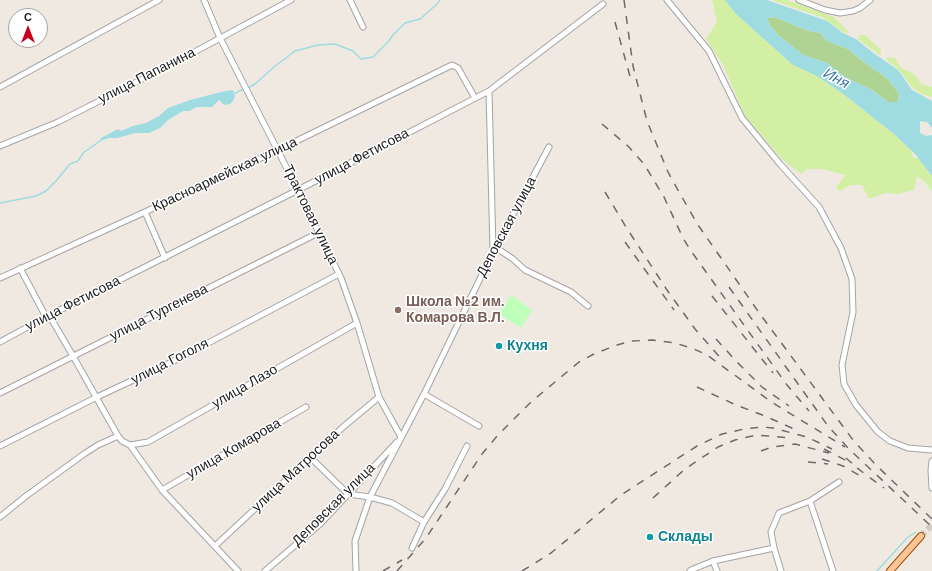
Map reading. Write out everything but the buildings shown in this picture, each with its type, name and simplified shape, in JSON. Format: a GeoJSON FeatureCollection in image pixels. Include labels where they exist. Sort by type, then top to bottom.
{"type":"FeatureCollection","features":[{"type":"Feature","properties":{"kind":"main road"},"geometry":{"type":"LineString","coordinates":[[890,571],[922,537]]}},
{"type":"Feature","properties":{"kind":"street"},"geometry":{"type":"LineString","coordinates":[[0,87],[159,0]]}},
{"type":"Feature","properties":{"kind":"street","name":"Трактовая улица"},"geometry":{"type":"LineString","coordinates":[[204,0],[220,38],[278,150],[339,274],[357,323],[379,397],[401,437]]}},
{"type":"Feature","properties":{"kind":"street","name":"улица Папанина"},"geometry":{"type":"LineString","coordinates":[[0,146],[58,122],[291,0]]}},
{"type":"Feature","properties":{"kind":"street"},"geometry":{"type":"LineString","coordinates":[[350,0],[363,27]]}},
{"type":"Feature","properties":{"kind":"street"},"geometry":{"type":"LineString","coordinates":[[667,0],[709,51],[742,118],[780,164],[819,207],[841,248],[852,279],[853,312],[842,365],[844,384],[856,405],[878,432],[890,441],[908,448],[932,450]]}},
{"type":"Feature","properties":{"kind":"street"},"geometry":{"type":"LineString","coordinates":[[799,0],[825,10],[846,13],[860,8],[870,0]]}},
{"type":"Feature","properties":{"kind":"street","name":"улица Фетисова"},"geometry":{"type":"LineString","coordinates":[[0,342],[488,91],[603,4]]}},
{"type":"Feature","properties":{"kind":"street","name":"Красноармейская улица"},"geometry":{"type":"LineString","coordinates":[[0,278],[278,150],[452,65],[458,68],[475,98]]}},
{"type":"Feature","properties":{"kind":"street"},"geometry":{"type":"LineString","coordinates":[[488,91],[494,249],[513,258],[525,270],[571,292],[588,306]]}},
{"type":"Feature","properties":{"kind":"street","name":"Деповская улица"},"geometry":{"type":"LineString","coordinates":[[356,571],[355,541],[370,498],[424,394],[494,249],[549,147]]}},
{"type":"Feature","properties":{"kind":"street"},"geometry":{"type":"LineString","coordinates":[[145,212],[165,258]]}},
{"type":"Feature","properties":{"kind":"street","name":"улица Тургенева"},"geometry":{"type":"LineString","coordinates":[[0,393],[318,233]]}},
{"type":"Feature","properties":{"kind":"street"},"geometry":{"type":"LineString","coordinates":[[20,268],[46,317],[52,320],[118,436],[130,445],[162,490],[238,571]]}},
{"type":"Feature","properties":{"kind":"street","name":"улица Гоголя"},"geometry":{"type":"LineString","coordinates":[[0,446],[97,397],[176,360],[339,274]]}},
{"type":"Feature","properties":{"kind":"street","name":"улица Лазо"},"geometry":{"type":"LineString","coordinates":[[130,445],[148,442],[357,323]]}},
{"type":"Feature","properties":{"kind":"street"},"geometry":{"type":"LineString","coordinates":[[424,394],[479,426]]}},
{"type":"Feature","properties":{"kind":"street","name":"улица Матросова"},"geometry":{"type":"LineString","coordinates":[[215,546],[342,427],[379,397]]}},
{"type":"Feature","properties":{"kind":"street","name":"улица Комарова"},"geometry":{"type":"LineString","coordinates":[[162,490],[306,407]]}},
{"type":"Feature","properties":{"kind":"street"},"geometry":{"type":"LineString","coordinates":[[0,517],[31,492],[84,454],[98,445],[118,436]]}},
{"type":"Feature","properties":{"kind":"street","name":"Деповская улица"},"geometry":{"type":"LineString","coordinates":[[265,571],[320,524],[401,437]]}},
{"type":"Feature","properties":{"kind":"street"},"geometry":{"type":"LineString","coordinates":[[412,548],[424,522],[445,489],[467,446]]}},
{"type":"Feature","properties":{"kind":"street"},"geometry":{"type":"LineString","coordinates":[[310,457],[348,494],[392,503],[424,522]]}},
{"type":"Feature","properties":{"kind":"street"},"geometry":{"type":"LineString","coordinates":[[932,461],[932,488]]}},
{"type":"Feature","properties":{"kind":"street"},"geometry":{"type":"LineString","coordinates":[[782,571],[774,548],[771,532],[779,513],[810,501],[839,482]]}},
{"type":"Feature","properties":{"kind":"street"},"geometry":{"type":"LineString","coordinates":[[810,501],[833,571]]}},
{"type":"Feature","properties":{"kind":"street"},"geometry":{"type":"LineString","coordinates":[[690,571],[713,561],[774,548]]}},
{"type":"Feature","properties":{"kind":"street"},"geometry":{"type":"LineString","coordinates":[[713,561],[717,571]]}},
{"type":"Feature","properties":{"kind":"green space"},"geometry":{"type":"Polygon","coordinates":[[[712,0],[725,0],[736,14],[793,65],[817,76],[842,93],[894,134],[911,150],[913,157],[919,159],[932,176],[932,192],[926,183],[917,176],[914,190],[898,194],[886,193],[869,199],[862,185],[850,185],[840,191],[836,188],[845,175],[822,169],[807,169],[801,174],[783,160],[745,116],[723,65],[706,39],[717,22],[712,0]]]}},
{"type":"Feature","properties":{"kind":"green space"},"geometry":{"type":"Polygon","coordinates":[[[772,0],[787,0],[834,17],[849,32],[845,33],[821,17],[772,0]]]}},
{"type":"Feature","properties":{"kind":"green space"},"geometry":{"type":"Polygon","coordinates":[[[775,17],[806,30],[820,33],[827,41],[848,49],[888,79],[899,94],[898,102],[888,102],[872,90],[845,77],[827,63],[803,55],[778,35],[770,25],[767,18],[775,17]]]}},
{"type":"Feature","properties":{"kind":"green space"},"geometry":{"type":"Polygon","coordinates":[[[860,35],[865,35],[881,50],[881,56],[858,39],[860,35]]]}},
{"type":"Feature","properties":{"kind":"green space"},"geometry":{"type":"Polygon","coordinates":[[[887,57],[895,58],[902,69],[911,72],[917,77],[921,84],[932,87],[932,96],[921,94],[913,88],[897,68],[886,59],[887,57]]]}},
{"type":"Feature","properties":{"kind":"green space"},"geometry":{"type":"Polygon","coordinates":[[[511,295],[532,310],[521,328],[499,314],[511,295]]]}},
{"type":"Feature","properties":{"kind":"water","name":"Иня"},"geometry":{"type":"Polygon","coordinates":[[[725,0],[767,0],[827,21],[843,33],[856,39],[898,70],[912,90],[932,101],[932,128],[927,122],[920,121],[920,133],[926,136],[932,135],[932,176],[915,154],[894,134],[842,93],[817,76],[793,65],[736,14],[725,0]],[[775,17],[767,18],[770,25],[778,35],[803,55],[827,63],[845,77],[872,90],[888,102],[898,102],[899,94],[888,79],[848,49],[827,41],[820,33],[806,30],[775,17]]]}},
{"type":"Feature","properties":{"kind":"water"},"geometry":{"type":"Polygon","coordinates":[[[233,90],[235,96],[230,104],[224,105],[219,100],[212,107],[197,107],[189,111],[183,111],[168,120],[160,128],[149,133],[135,133],[100,141],[101,138],[118,129],[121,131],[146,123],[159,116],[168,108],[190,100],[233,90]]]}},
{"type":"Feature","properties":{"kind":"waterway"},"geometry":{"type":"LineString","coordinates":[[248,88],[295,51],[318,45],[335,44],[353,51],[361,59],[373,57],[405,23],[420,19],[440,0]]}},
{"type":"Feature","properties":{"kind":"waterway"},"geometry":{"type":"LineString","coordinates":[[235,93],[244,89]]}},
{"type":"Feature","properties":{"kind":"waterway"},"geometry":{"type":"LineString","coordinates":[[0,203],[36,196],[46,191],[70,164],[78,161],[83,153],[100,141]]}},
{"type":"Feature","properties":{"kind":"waterway"},"geometry":{"type":"LineString","coordinates":[[877,571],[907,538],[916,532]]}},
{"type":"Feature","properties":{"kind":"tunnel"},"geometry":{"type":"LineString","coordinates":[[921,536],[932,525]]}},
{"type":"Feature","properties":{"kind":"railway"},"geometry":{"type":"LineString","coordinates":[[624,0],[633,66],[647,121],[668,172],[698,225],[760,314],[853,440],[876,465],[932,519]]}},
{"type":"Feature","properties":{"kind":"railway"},"geometry":{"type":"LineString","coordinates":[[615,22],[631,80]]}},
{"type":"Feature","properties":{"kind":"railway"},"geometry":{"type":"LineString","coordinates":[[602,124],[629,147],[644,164],[664,197],[683,238],[691,251],[787,385],[809,411]]}},
{"type":"Feature","properties":{"kind":"railway"},"geometry":{"type":"LineString","coordinates":[[605,192],[667,290],[695,329],[724,362]]}},
{"type":"Feature","properties":{"kind":"railway"},"geometry":{"type":"LineString","coordinates":[[625,242],[674,310]]}},
{"type":"Feature","properties":{"kind":"railway"},"geometry":{"type":"LineString","coordinates":[[729,287],[828,426],[849,449],[932,527]]}},
{"type":"Feature","properties":{"kind":"railway"},"geometry":{"type":"LineString","coordinates":[[712,296],[773,373]]}},
{"type":"Feature","properties":{"kind":"railway"},"geometry":{"type":"LineString","coordinates":[[716,339],[762,387],[789,406]]}},
{"type":"Feature","properties":{"kind":"railway"},"geometry":{"type":"LineString","coordinates":[[397,571],[426,538],[482,454],[498,435],[531,402],[579,362],[617,345],[632,341],[653,340],[675,343],[694,349],[707,355],[773,403],[845,447]]}},
{"type":"Feature","properties":{"kind":"railway"},"geometry":{"type":"LineString","coordinates":[[697,387],[794,429]]}},
{"type":"Feature","properties":{"kind":"railway"},"geometry":{"type":"LineString","coordinates":[[522,571],[551,553],[621,495],[697,446],[722,434],[744,429],[762,427],[773,428],[807,437],[832,449]]}},
{"type":"Feature","properties":{"kind":"railway"},"geometry":{"type":"LineString","coordinates":[[653,498],[685,469],[718,447],[735,440],[756,435],[792,438]]}},
{"type":"Feature","properties":{"kind":"railway"},"geometry":{"type":"LineString","coordinates":[[761,451],[772,447],[795,444],[829,453]]}},
{"type":"Feature","properties":{"kind":"railway"},"geometry":{"type":"LineString","coordinates":[[824,449],[849,462]]}},
{"type":"Feature","properties":{"kind":"railway"},"geometry":{"type":"LineString","coordinates":[[846,458],[861,471]]}},
{"type":"Feature","properties":{"kind":"railway"},"geometry":{"type":"LineString","coordinates":[[822,459],[843,466],[862,477]]}},
{"type":"Feature","properties":{"kind":"railway"},"geometry":{"type":"LineString","coordinates":[[808,462],[828,464]]}},
{"type":"Feature","properties":{"kind":"railway"},"geometry":{"type":"LineString","coordinates":[[857,468],[884,488]]}},
{"type":"Feature","properties":{"kind":"railway"},"geometry":{"type":"LineString","coordinates":[[383,571],[402,560]]}},
{"type":"Feature","properties":{"kind":"place","name":"Школа №2 им. Комарова В.Л."},"geometry":{"type":"Point","coordinates":[398,310]}},
{"type":"Feature","properties":{"kind":"place","name":"Кухня"},"geometry":{"type":"Point","coordinates":[499,346]}},
{"type":"Feature","properties":{"kind":"place","name":"Склады"},"geometry":{"type":"Point","coordinates":[650,537]}}]}
